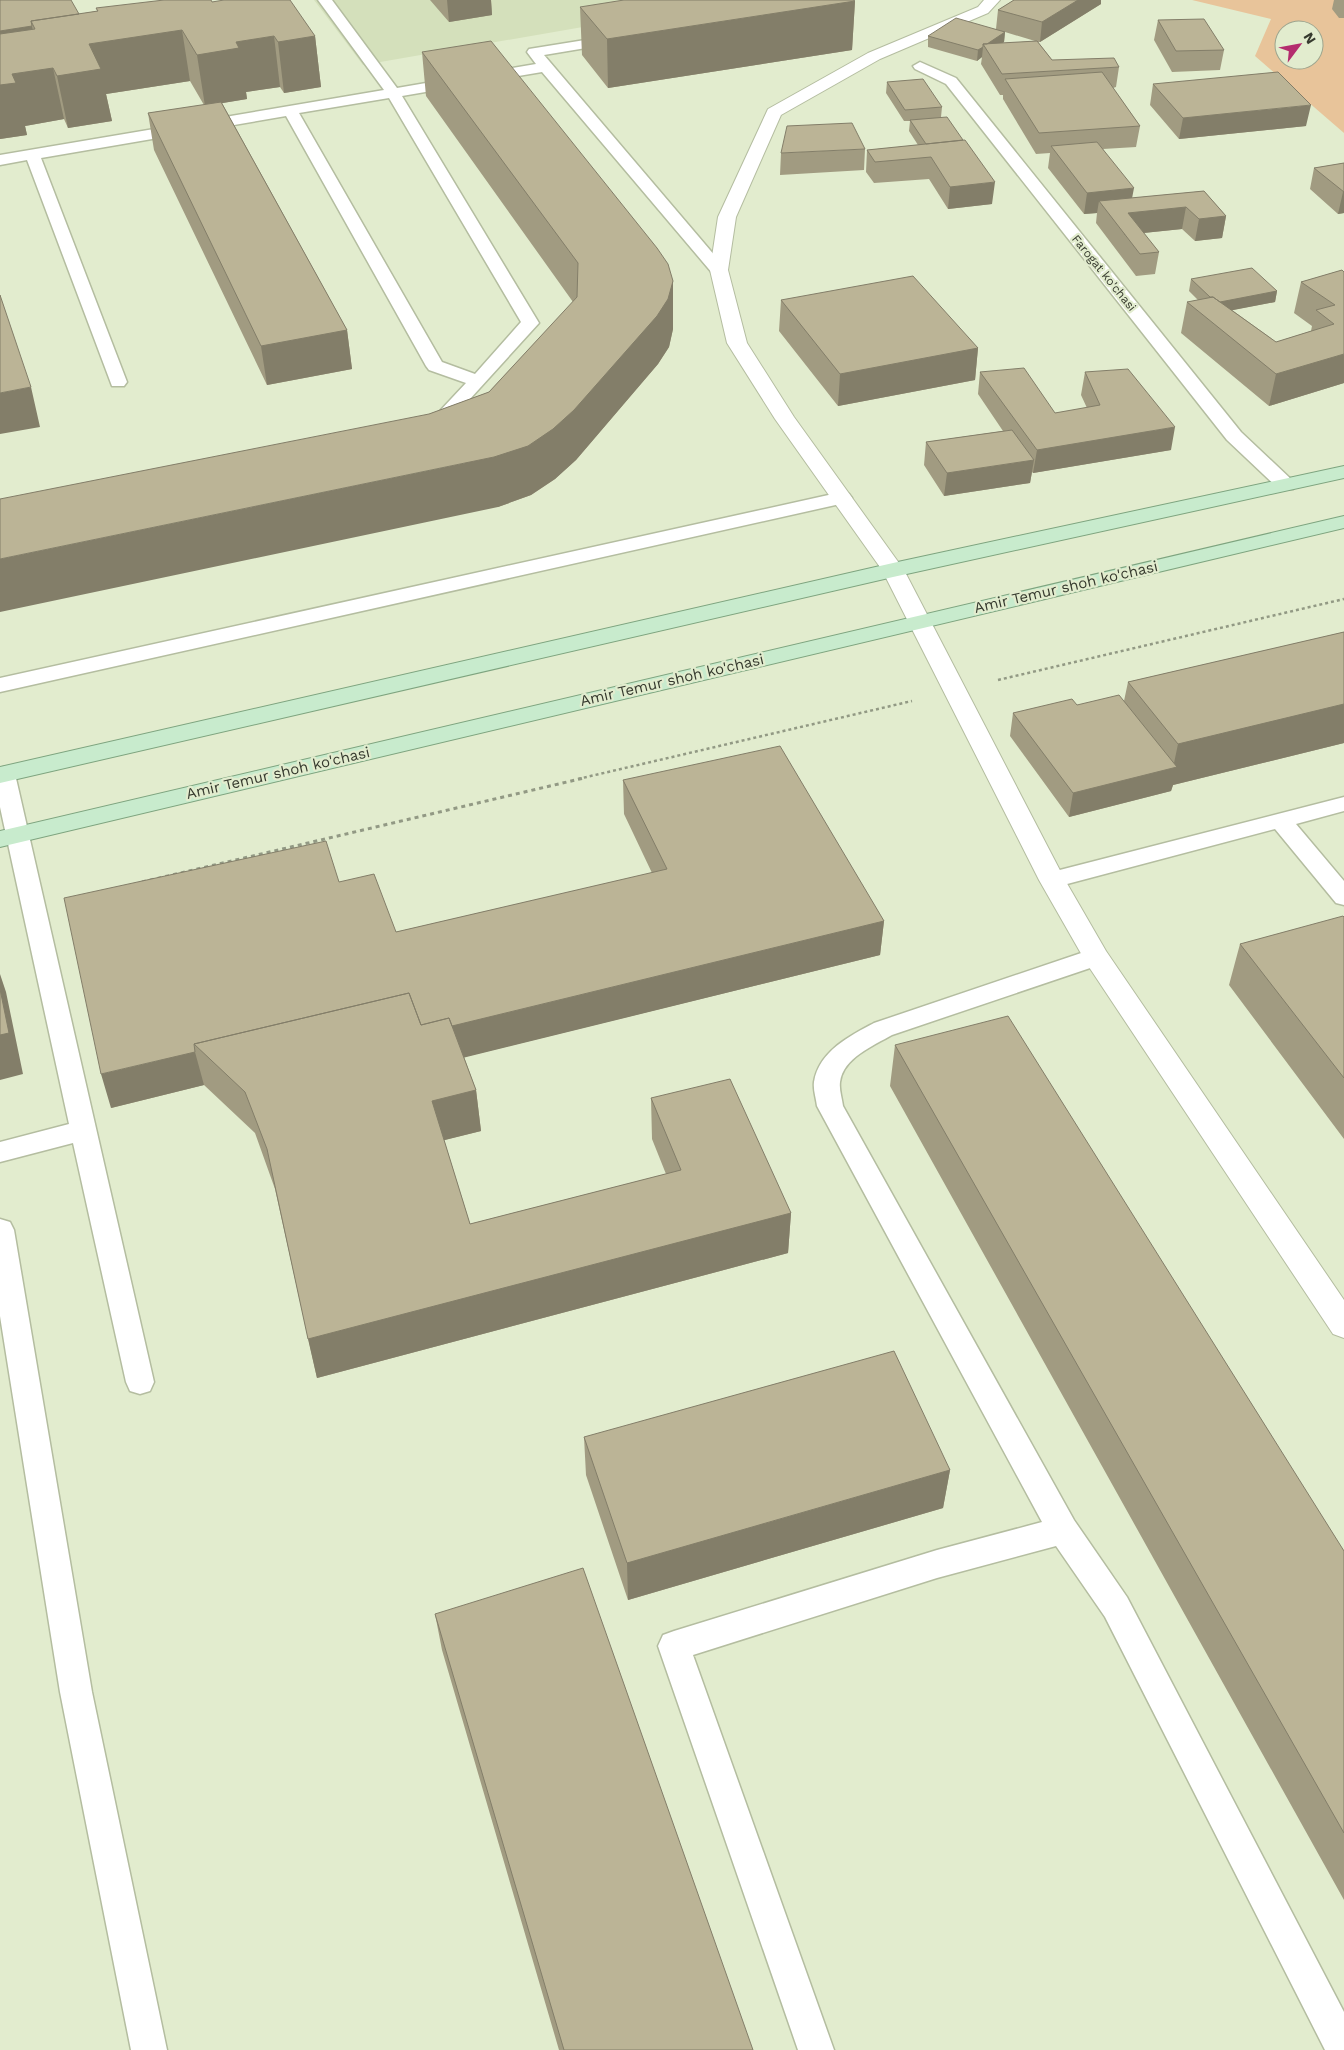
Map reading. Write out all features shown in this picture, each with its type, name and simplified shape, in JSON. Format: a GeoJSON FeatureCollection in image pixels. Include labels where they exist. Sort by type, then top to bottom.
{"type":"FeatureCollection","features":[{"type":"Feature","properties":{"kind":"main road"},"geometry":{"type":"LineString","coordinates":[[2,775],[893,570],[1344,472]]}},
{"type":"Feature","properties":{"kind":"main road","name":"Amir Temur shoh ko'chasi"},"geometry":{"type":"LineString","coordinates":[[9,836],[1344,522]]}},
{"type":"Feature","properties":{"kind":"street"},"geometry":{"type":"LineString","coordinates":[[992,0],[983,10],[874,56],[774,112],[727,217],[719,270],[737,343],[784,418],[893,570],[1052,880],[1096,957],[1344,1325]]}},
{"type":"Feature","properties":{"kind":"lane"},"geometry":{"type":"LineString","coordinates":[[325,0],[394,93],[530,323],[426,436],[416,438]]}},
{"type":"Feature","properties":{"kind":"lane"},"geometry":{"type":"LineString","coordinates":[[632,36],[534,52],[719,270]]}},
{"type":"Feature","properties":{"kind":"lane","name":"Farogat ko'chasi"},"geometry":{"type":"LineString","coordinates":[[920,66],[952,81],[1234,436],[1286,485]]}},
{"type":"Feature","properties":{"kind":"lane"},"geometry":{"type":"LineString","coordinates":[[0,160],[546,67]]}},
{"type":"Feature","properties":{"kind":"lane"},"geometry":{"type":"LineString","coordinates":[[290,112],[435,366],[478,381]]}},
{"type":"Feature","properties":{"kind":"lane"},"geometry":{"type":"LineString","coordinates":[[32,154],[118,382]]}},
{"type":"Feature","properties":{"kind":"lane"},"geometry":{"type":"LineString","coordinates":[[0,685],[842,498]]}},
{"type":"Feature","properties":{"kind":"lane"},"geometry":{"type":"LineString","coordinates":[[2,775],[9,836],[83,1130],[140,1382]]}},
{"type":"Feature","properties":{"kind":"lane"},"geometry":{"type":"LineString","coordinates":[[1052,880],[1344,804]]}},
{"type":"Feature","properties":{"kind":"lane"},"geometry":{"type":"LineString","coordinates":[[1280,820],[1344,897]]}},
{"type":"Feature","properties":{"kind":"lane"},"geometry":{"type":"LineString","coordinates":[[1096,957],[883,1029],[856,1044],[835,1063],[827,1083],[830,1106],[1063,1530],[1116,1607],[1344,2049]]}},
{"type":"Feature","properties":{"kind":"lane"},"geometry":{"type":"LineString","coordinates":[[0,1152],[83,1130]]}},
{"type":"Feature","properties":{"kind":"lane"},"geometry":{"type":"LineString","coordinates":[[0,1230],[76,1692],[150,2050]]}},
{"type":"Feature","properties":{"kind":"lane"},"geometry":{"type":"LineString","coordinates":[[816,2050],[674,1646],[937,1564],[1063,1530]]}},
{"type":"Feature","properties":{"kind":"path"},"geometry":{"type":"LineString","coordinates":[[141,882],[1344,599]]}},
{"type":"Feature","properties":{"kind":"shaded area"},"geometry":{"type":"Polygon","coordinates":[[[314,0],[827,0],[600,24],[363,65],[314,0]]]}},
{"type":"Feature","properties":{"kind":"shaded area"},"geometry":{"type":"Polygon","coordinates":[[[1192,0],[1344,0],[1344,133],[1255,56],[1271,19],[1192,0]]]}},
{"type":"Feature","properties":{"kind":"building"},"geometry":{"type":"Polygon","coordinates":[[[0,0],[71,0],[79,14],[31,21],[32,26],[0,31],[0,0]]]}},
{"type":"Feature","properties":{"kind":"building"},"geometry":{"type":"Polygon","coordinates":[[[164,0],[211,0],[212,2],[224,0],[290,0],[315,36],[278,42],[274,36],[236,42],[239,48],[197,55],[182,30],[89,44],[101,69],[57,76],[53,68],[12,74],[16,83],[0,85],[0,34],[35,29],[31,21],[98,11],[96,8],[164,0]]]}},
{"type":"Feature","properties":{"kind":"building"},"geometry":{"type":"Polygon","coordinates":[[[624,0],[855,1],[607,39],[580,7],[624,0]]]}},
{"type":"Feature","properties":{"kind":"building"},"geometry":{"type":"Polygon","coordinates":[[[1014,0],[1078,0],[1042,22],[998,10],[1014,0]]]}},
{"type":"Feature","properties":{"kind":"building"},"geometry":{"type":"Polygon","coordinates":[[[956,18],[1005,32],[987,44],[983,44],[983,47],[978,50],[928,36],[956,18]]]}},
{"type":"Feature","properties":{"kind":"building"},"geometry":{"type":"Polygon","coordinates":[[[1204,19],[1224,50],[1176,51],[1158,20],[1204,19]]]}},
{"type":"Feature","properties":{"kind":"building"},"geometry":{"type":"Polygon","coordinates":[[[491,41],[657,248],[668,264],[673,281],[668,299],[657,316],[574,410],[553,429],[528,446],[494,457],[0,559],[0,499],[429,414],[489,392],[577,297],[578,263],[422,52],[491,41]]]}},
{"type":"Feature","properties":{"kind":"building"},"geometry":{"type":"Polygon","coordinates":[[[1037,41],[1052,60],[1114,58],[1119,67],[1002,74],[983,44],[1037,41]]]}},
{"type":"Feature","properties":{"kind":"building"},"geometry":{"type":"Polygon","coordinates":[[[1102,72],[1140,126],[1039,133],[1005,79],[1102,72]]]}},
{"type":"Feature","properties":{"kind":"building"},"geometry":{"type":"Polygon","coordinates":[[[1278,72],[1311,105],[1183,118],[1153,84],[1278,72]]]}},
{"type":"Feature","properties":{"kind":"building"},"geometry":{"type":"Polygon","coordinates":[[[923,79],[942,107],[905,110],[887,82],[923,79]]]}},
{"type":"Feature","properties":{"kind":"building"},"geometry":{"type":"Polygon","coordinates":[[[221,102],[347,330],[261,346],[148,113],[221,102]]]}},
{"type":"Feature","properties":{"kind":"building"},"geometry":{"type":"Polygon","coordinates":[[[947,117],[963,140],[926,144],[910,120],[947,117]]]}},
{"type":"Feature","properties":{"kind":"building"},"geometry":{"type":"Polygon","coordinates":[[[852,123],[865,149],[781,153],[787,126],[852,123]]]}},
{"type":"Feature","properties":{"kind":"building"},"geometry":{"type":"Polygon","coordinates":[[[965,140],[995,182],[950,187],[931,157],[875,162],[867,150],[965,140]]]}},
{"type":"Feature","properties":{"kind":"building"},"geometry":{"type":"Polygon","coordinates":[[[1097,142],[1134,188],[1087,193],[1051,146],[1097,142]]]}},
{"type":"Feature","properties":{"kind":"building"},"geometry":{"type":"Polygon","coordinates":[[[1344,163],[1344,192],[1314,168],[1344,163]]]}},
{"type":"Feature","properties":{"kind":"building"},"geometry":{"type":"Polygon","coordinates":[[[1204,191],[1226,216],[1199,219],[1186,207],[1128,213],[1159,252],[1140,254],[1099,201],[1204,191]]]}},
{"type":"Feature","properties":{"kind":"building"},"geometry":{"type":"Polygon","coordinates":[[[1252,268],[1277,291],[1220,302],[1210,297],[1191,279],[1252,268]]]}},
{"type":"Feature","properties":{"kind":"building"},"geometry":{"type":"Polygon","coordinates":[[[1342,270],[1344,272],[1344,354],[1276,374],[1187,302],[1213,297],[1276,342],[1334,324],[1316,310],[1335,305],[1301,282],[1342,270]]]}},
{"type":"Feature","properties":{"kind":"building"},"geometry":{"type":"Polygon","coordinates":[[[913,276],[978,348],[840,374],[781,300],[913,276]]]}},
{"type":"Feature","properties":{"kind":"building"},"geometry":{"type":"Polygon","coordinates":[[[0,295],[31,387],[0,393],[0,295]]]}},
{"type":"Feature","properties":{"kind":"building"},"geometry":{"type":"Polygon","coordinates":[[[1024,368],[1055,413],[1100,405],[1085,372],[1128,369],[1175,427],[1037,450],[980,372],[1024,368]]]}},
{"type":"Feature","properties":{"kind":"building"},"geometry":{"type":"Polygon","coordinates":[[[1012,430],[1034,460],[947,473],[926,442],[1012,430]]]}},
{"type":"Feature","properties":{"kind":"building"},"geometry":{"type":"Polygon","coordinates":[[[1344,632],[1344,704],[1178,744],[1128,682],[1344,632]]]}},
{"type":"Feature","properties":{"kind":"building"},"geometry":{"type":"Polygon","coordinates":[[[1119,695],[1177,767],[1073,793],[1013,713],[1072,699],[1077,705],[1119,695]]]}},
{"type":"Feature","properties":{"kind":"building"},"geometry":{"type":"Polygon","coordinates":[[[780,746],[884,921],[452,1026],[449,1018],[421,1025],[409,993],[194,1044],[195,1052],[101,1074],[64,898],[326,841],[339,882],[374,874],[396,932],[667,869],[623,780],[780,746]]]}},
{"type":"Feature","properties":{"kind":"building"},"geometry":{"type":"Polygon","coordinates":[[[1344,917],[1344,1078],[1240,944],[1344,917]]]}},
{"type":"Feature","properties":{"kind":"building"},"geometry":{"type":"Polygon","coordinates":[[[0,989],[9,1033],[0,1035],[0,989]]]}},
{"type":"Feature","properties":{"kind":"building"},"geometry":{"type":"Polygon","coordinates":[[[409,993],[421,1025],[449,1018],[476,1090],[432,1101],[470,1224],[681,1170],[651,1098],[730,1079],[791,1213],[308,1339],[267,1149],[245,1092],[194,1044],[409,993]]]}},
{"type":"Feature","properties":{"kind":"building"},"geometry":{"type":"Polygon","coordinates":[[[1008,1016],[1344,1551],[1344,1833],[895,1045],[1008,1016]]]}},
{"type":"Feature","properties":{"kind":"building"},"geometry":{"type":"Polygon","coordinates":[[[894,1351],[950,1470],[627,1563],[584,1437],[894,1351]]]}},
{"type":"Feature","properties":{"kind":"building"},"geometry":{"type":"Polygon","coordinates":[[[583,1568],[753,2050],[564,2050],[435,1614],[583,1568]]]}}]}
